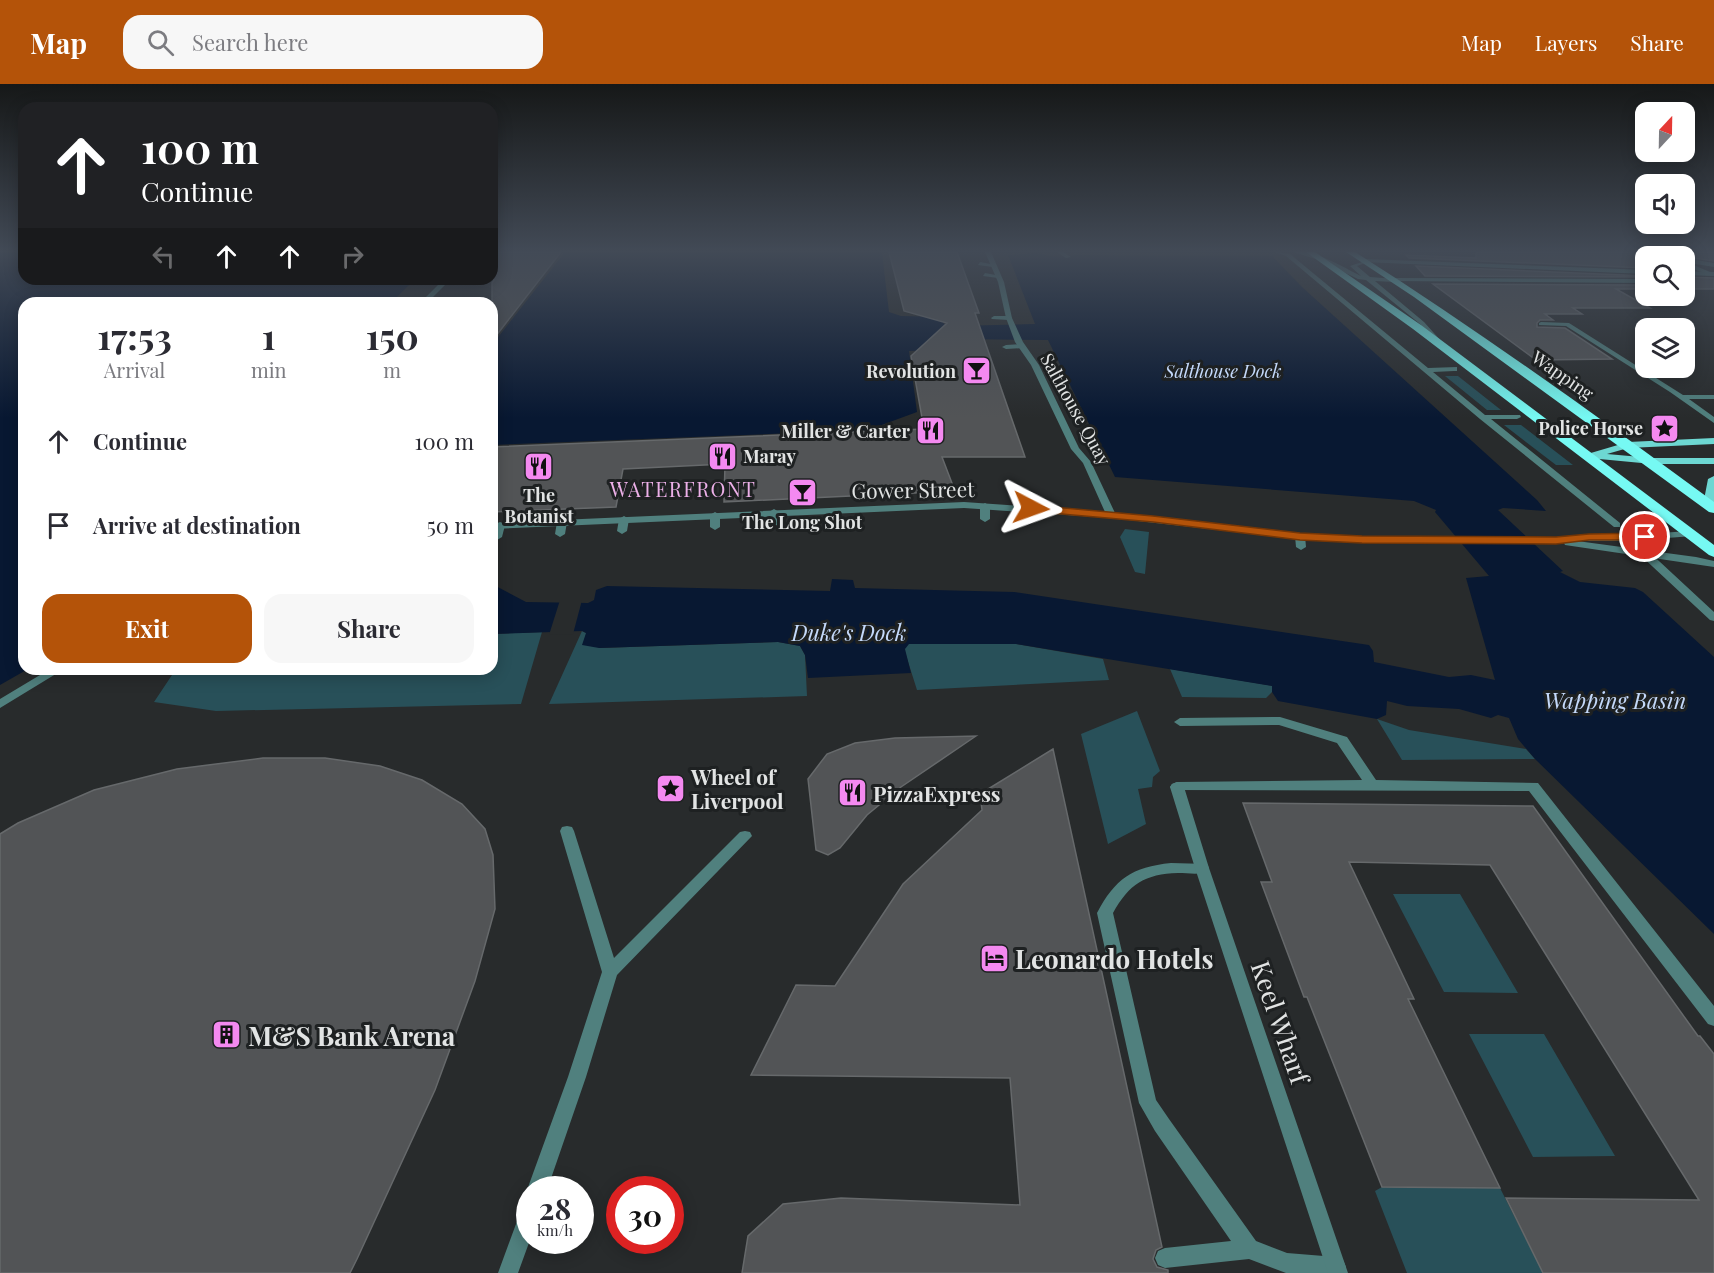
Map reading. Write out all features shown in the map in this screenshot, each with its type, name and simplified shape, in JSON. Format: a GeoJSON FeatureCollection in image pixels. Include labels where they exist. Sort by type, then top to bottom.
{"type":"FeatureCollection","features":[{"type":"Feature","properties":{"kind":"highway"},"geometry":{"type":"LineString","coordinates":[[1391,307],[1589,455],[1714,552]]}},
{"type":"Feature","properties":{"kind":"highway","name":"Wapping"},"geometry":{"type":"LineString","coordinates":[[1435,307],[1652,461],[1712,507]]}},
{"type":"Feature","properties":{"kind":"main road"},"geometry":{"type":"LineString","coordinates":[[1589,455],[1628,444],[1714,441]]}},
{"type":"Feature","properties":{"kind":"main road"},"geometry":{"type":"LineString","coordinates":[[1589,455],[1652,461],[1714,461]]}},
{"type":"Feature","properties":{"kind":"main road"},"geometry":{"type":"LineString","coordinates":[[1712,507],[1714,479]]}},
{"type":"Feature","properties":{"kind":"street","name":"Salthouse Quay"},"geometry":{"type":"LineString","coordinates":[[1007,307],[1020,344],[1035,365],[1075,449],[1087,462],[1111,515]]}},
{"type":"Feature","properties":{"kind":"street"},"geometry":{"type":"LineString","coordinates":[[1351,307],[1617,525]]}},
{"type":"Feature","properties":{"kind":"street"},"geometry":{"type":"LineString","coordinates":[[1404,307],[1422,322],[1440,345]]}},
{"type":"Feature","properties":{"kind":"street"},"geometry":{"type":"LineString","coordinates":[[994,318],[1010,320]]}},
{"type":"Feature","properties":{"kind":"street"},"geometry":{"type":"LineString","coordinates":[[1541,324],[1567,324],[1673,390],[1714,421]]}},
{"type":"Feature","properties":{"kind":"street"},"geometry":{"type":"LineString","coordinates":[[1006,347],[1020,344]]}},
{"type":"Feature","properties":{"kind":"street"},"geometry":{"type":"LineString","coordinates":[[1426,370],[1454,369]]}},
{"type":"Feature","properties":{"kind":"street"},"geometry":{"type":"LineString","coordinates":[[1681,397],[1714,397]]}},
{"type":"Feature","properties":{"kind":"street"},"geometry":{"type":"LineString","coordinates":[[1483,417],[1517,417]]}},
{"type":"Feature","properties":{"kind":"street"},"geometry":{"type":"LineString","coordinates":[[985,506],[985,519]]}},
{"type":"Feature","properties":{"kind":"street","name":"Gower Street"},"geometry":{"type":"LineString","coordinates":[[498,526],[774,512],[985,506],[1111,515],[1300,542],[1556,541]]}},
{"type":"Feature","properties":{"kind":"street"},"geometry":{"type":"LineString","coordinates":[[774,512],[775,524]]}},
{"type":"Feature","properties":{"kind":"street"},"geometry":{"type":"LineString","coordinates":[[715,515],[715,527]]}},
{"type":"Feature","properties":{"kind":"street"},"geometry":{"type":"LineString","coordinates":[[622,531],[624,519]]}},
{"type":"Feature","properties":{"kind":"street"},"geometry":{"type":"LineString","coordinates":[[560,534],[562,522]]}},
{"type":"Feature","properties":{"kind":"street"},"geometry":{"type":"LineString","coordinates":[[1556,541],[1589,537],[1628,538],[1690,534]]}},
{"type":"Feature","properties":{"kind":"street"},"geometry":{"type":"LineString","coordinates":[[1628,538],[1714,618]]}},
{"type":"Feature","properties":{"kind":"street"},"geometry":{"type":"LineString","coordinates":[[1556,541],[1604,550],[1714,564]]}},
{"type":"Feature","properties":{"kind":"street"},"geometry":{"type":"LineString","coordinates":[[0,704],[48,675]]}},
{"type":"Feature","properties":{"kind":"street"},"geometry":{"type":"LineString","coordinates":[[1180,722],[1280,721],[1342,740],[1371,785],[1533,786],[1707,999],[1714,1019]]}},
{"type":"Feature","properties":{"kind":"street","name":"Keel Wharf"},"geometry":{"type":"LineString","coordinates":[[1337,1270],[1177,787],[1371,785]]}},
{"type":"Feature","properties":{"kind":"street"},"geometry":{"type":"LineString","coordinates":[[567,831],[610,972]]}},
{"type":"Feature","properties":{"kind":"street"},"geometry":{"type":"LineString","coordinates":[[542,1176],[577,1077],[610,972],[745,837]]}},
{"type":"Feature","properties":{"kind":"street"},"geometry":{"type":"LineString","coordinates":[[1202,868],[1163,867],[1132,877],[1114,894],[1105,913],[1148,1103],[1249,1249]]}},
{"type":"Feature","properties":{"kind":"street"},"geometry":{"type":"LineString","coordinates":[[1165,1258],[1249,1249],[1287,1263],[1337,1270]]}},
{"type":"Feature","properties":{"kind":"street"},"geometry":{"type":"LineString","coordinates":[[508,1273],[516,1251]]}},
{"type":"Feature","properties":{"kind":"shaded area"},"geometry":{"type":"Polygon","coordinates":[[[1445,376],[1458,376],[1501,410],[1487,410],[1445,376]]]}},
{"type":"Feature","properties":{"kind":"shaded area"},"geometry":{"type":"Polygon","coordinates":[[[1504,425],[1521,425],[1573,465],[1556,465],[1504,425]]]}},
{"type":"Feature","properties":{"kind":"shaded area"},"geometry":{"type":"Polygon","coordinates":[[[1125,529],[1149,532],[1145,574],[1135,572],[1120,537],[1125,529]]]}},
{"type":"Feature","properties":{"kind":"shaded area"},"geometry":{"type":"Polygon","coordinates":[[[582,631],[600,648],[778,642],[800,646],[805,655],[807,696],[549,704],[582,631]]]}},
{"type":"Feature","properties":{"kind":"shaded area"},"geometry":{"type":"Polygon","coordinates":[[[542,632],[521,704],[216,711],[154,702],[172,675],[498,675],[498,634],[542,632]]]}},
{"type":"Feature","properties":{"kind":"shaded area"},"geometry":{"type":"Polygon","coordinates":[[[908,644],[1016,644],[1103,659],[1109,680],[917,690],[904,649],[908,644]]]}},
{"type":"Feature","properties":{"kind":"shaded area"},"geometry":{"type":"Polygon","coordinates":[[[1170,669],[1273,686],[1272,692],[1266,698],[1182,697],[1170,669]]]}},
{"type":"Feature","properties":{"kind":"shaded area"},"geometry":{"type":"Polygon","coordinates":[[[1137,711],[1160,771],[1153,777],[1152,787],[1138,789],[1146,824],[1108,844],[1081,734],[1137,711]]]}},
{"type":"Feature","properties":{"kind":"shaded area"},"geometry":{"type":"Polygon","coordinates":[[[1377,719],[1409,730],[1526,749],[1535,759],[1402,760],[1377,719]]]}},
{"type":"Feature","properties":{"kind":"shaded area"},"geometry":{"type":"Polygon","coordinates":[[[1393,894],[1460,894],[1518,993],[1444,992],[1393,894]]]}},
{"type":"Feature","properties":{"kind":"shaded area"},"geometry":{"type":"Polygon","coordinates":[[[1469,1034],[1544,1034],[1615,1156],[1533,1157],[1469,1034]]]}},
{"type":"Feature","properties":{"kind":"shaded area"},"geometry":{"type":"Polygon","coordinates":[[[1382,1187],[1500,1188],[1543,1273],[1407,1273],[1375,1191],[1382,1187]]]}},
{"type":"Feature","properties":{"kind":"water"},"geometry":{"type":"Polygon","coordinates":[[[0,307],[18,307],[18,675],[0,685],[0,307]]]}},
{"type":"Feature","properties":{"kind":"water"},"geometry":{"type":"Polygon","coordinates":[[[521,307],[888,307],[889,312],[901,316],[940,317],[944,324],[954,326],[1035,324],[1029,307],[1325,307],[1537,500],[1546,511],[1503,508],[1498,510],[1563,571],[1560,572],[1580,582],[1635,588],[1643,592],[1714,657],[1714,934],[1535,759],[1518,739],[1509,718],[1498,715],[1491,718],[1459,709],[1407,706],[1387,701],[1386,715],[1377,719],[1278,701],[1272,692],[1272,686],[1016,644],[909,644],[905,649],[911,673],[808,678],[805,655],[800,646],[778,642],[599,648],[582,645],[586,633],[582,631],[498,634],[498,587],[526,602],[588,603],[594,600],[596,590],[607,586],[830,591],[832,579],[853,580],[855,588],[1014,592],[1369,645],[1373,651],[1374,662],[1449,677],[1471,675],[1495,680],[1466,578],[1489,576],[1435,512],[1436,510],[1414,501],[1115,477],[1048,340],[960,339],[957,349],[909,351],[917,412],[868,430],[498,445],[498,337],[521,307]]]}},
{"type":"Feature","properties":{"kind":"pier"},"geometry":{"type":"Polygon","coordinates":[[[560,600],[582,600],[573,634],[549,635],[560,600]]]}},
{"type":"Feature","properties":{"kind":"building"},"geometry":{"type":"Polygon","coordinates":[[[498,307],[518,307],[498,333],[498,307]]]}},
{"type":"Feature","properties":{"kind":"building"},"geometry":{"type":"Polygon","coordinates":[[[903,307],[977,307],[979,313],[975,313],[1025,457],[942,457],[955,491],[724,502],[725,464],[623,469],[616,507],[498,512],[498,447],[924,429],[911,356],[947,323],[904,311],[903,307]]]}},
{"type":"Feature","properties":{"kind":"building"},"geometry":{"type":"Polygon","coordinates":[[[1465,307],[1650,308],[1573,308],[1582,314],[1545,314],[1553,320],[1540,320],[1537,323],[1537,327],[1565,328],[1612,359],[1536,360],[1465,307]]]}},
{"type":"Feature","properties":{"kind":"building","name":"PizzaExpress"},"geometry":{"type":"Polygon","coordinates":[[[976,736],[901,787],[867,815],[840,848],[828,855],[816,850],[808,779],[827,754],[855,743],[895,738],[976,736]]]}},
{"type":"Feature","properties":{"kind":"building"},"geometry":{"type":"Polygon","coordinates":[[[1053,749],[1162,1247],[1156,1250],[1153,1259],[1157,1267],[1168,1270],[1168,1273],[742,1273],[748,1236],[783,1204],[841,1198],[1020,1205],[1010,1078],[751,1075],[796,985],[835,986],[903,884],[982,810],[980,794],[1053,749]]]}},
{"type":"Feature","properties":{"kind":"building","name":"M&S Bank Arena"},"geometry":{"type":"Polygon","coordinates":[[[263,758],[325,758],[380,766],[422,780],[462,804],[485,829],[493,855],[495,909],[475,981],[435,1090],[350,1273],[0,1273],[0,834],[18,823],[94,790],[177,769],[263,758]]]}},
{"type":"Feature","properties":{"kind":"building"},"geometry":{"type":"Polygon","coordinates":[[[1243,803],[1533,806],[1698,1036],[1714,1054],[1714,1273],[1543,1273],[1506,1198],[1699,1200],[1490,865],[1349,862],[1414,999],[1408,999],[1500,1188],[1382,1187],[1307,997],[1304,997],[1261,882],[1272,882],[1243,803]]]}},
{"type":"Feature","properties":{"kind":"place","name":"Revolution"},"geometry":{"type":"Point","coordinates":[977,371]}},
{"type":"Feature","properties":{"kind":"place","name":"Police Horse"},"geometry":{"type":"Point","coordinates":[1664,428]}},
{"type":"Feature","properties":{"kind":"place","name":"Miller & Carter"},"geometry":{"type":"Point","coordinates":[931,431]}},
{"type":"Feature","properties":{"kind":"place","name":"Maray"},"geometry":{"type":"Point","coordinates":[722,456]}},
{"type":"Feature","properties":{"kind":"place","name":"The Botanist"},"geometry":{"type":"Point","coordinates":[539,466]}},
{"type":"Feature","properties":{"kind":"place","name":"The Long Shot"},"geometry":{"type":"Point","coordinates":[802,493]}},
{"type":"Feature","properties":{"kind":"place","name":"Wheel of Liverpool"},"geometry":{"type":"Point","coordinates":[670,788]}},
{"type":"Feature","properties":{"kind":"place","name":"PizzaExpress"},"geometry":{"type":"Point","coordinates":[852,793]}},
{"type":"Feature","properties":{"kind":"place","name":"Leonardo Hotels"},"geometry":{"type":"Point","coordinates":[994,958]}},
{"type":"Feature","properties":{"kind":"place","name":"M&S Bank Arena"},"geometry":{"type":"Point","coordinates":[227,1035]}},
{"type":"Feature","properties":{"kind":"district","name":"WATERFRONT"},"geometry":{"type":"Point","coordinates":[683,488]}},
{"type":"Feature","properties":{"kind":"route"},"geometry":{"type":"LineString","coordinates":[[1031,508],[1194,523],[1300,536],[1362,540],[1556,541],[1589,537],[1645,537]]}},
{"type":"Feature","properties":{"kind":"water label","name":"Salthouse Dock"},"geometry":{"type":"Point","coordinates":[1223,371]}},
{"type":"Feature","properties":{"kind":"water label","name":"Duke's Dock"},"geometry":{"type":"Point","coordinates":[849,632]}},
{"type":"Feature","properties":{"kind":"water label","name":"Wapping Basin"},"geometry":{"type":"Point","coordinates":[1615,700]}}]}
